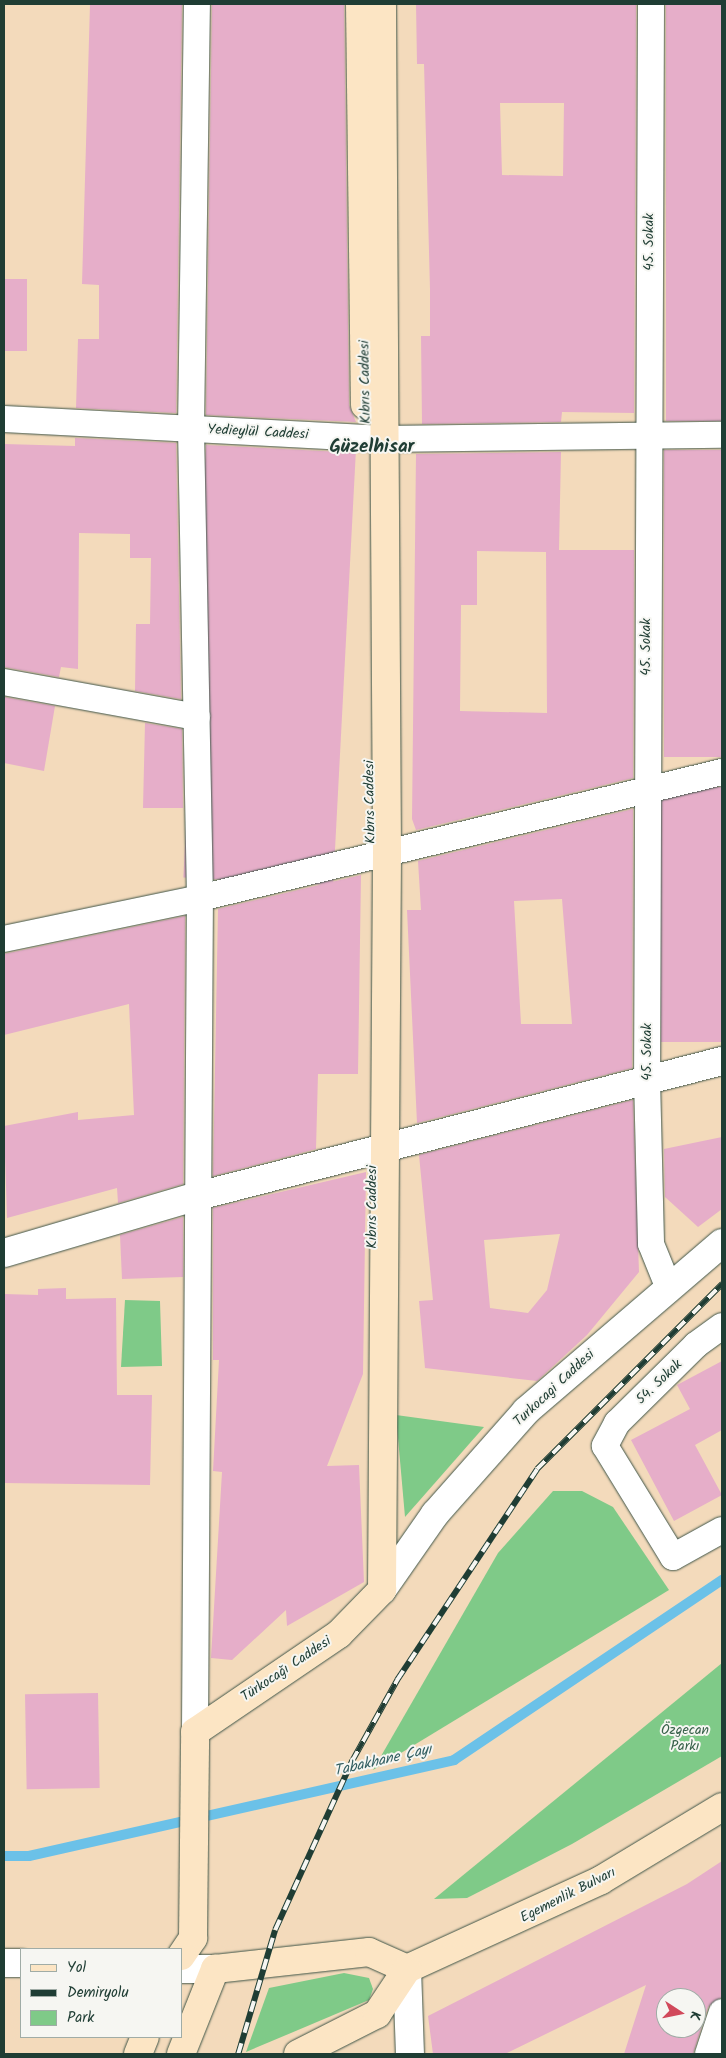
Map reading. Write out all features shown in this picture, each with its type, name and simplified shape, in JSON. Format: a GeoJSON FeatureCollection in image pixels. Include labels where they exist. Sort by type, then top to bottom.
{"type":"FeatureCollection","features":[{"type":"Feature","properties":{"kind":"main road","name":"Kıbrıs Caddesi"},"geometry":{"type":"LineString","coordinates":[[360,4],[375,439],[379,854],[377,1595]]}},
{"type":"Feature","properties":{"kind":"main road","name":"Kıbrıs Caddesi"},"geometry":{"type":"LineString","coordinates":[[375,439],[382,4]]}},
{"type":"Feature","properties":{"kind":"main road","name":"Türkocağı Caddesi"},"geometry":{"type":"LineString","coordinates":[[195,1732],[339,1634],[377,1595]]}},
{"type":"Feature","properties":{"kind":"main road"},"geometry":{"type":"LineString","coordinates":[[195,1732],[189,1939],[215,1969]]}},
{"type":"Feature","properties":{"kind":"main road","name":"Egemenlik Bulvarı"},"geometry":{"type":"LineString","coordinates":[[408,1969],[601,1880],[722,1806]]}},
{"type":"Feature","properties":{"kind":"main road"},"geometry":{"type":"LineString","coordinates":[[215,1969],[369,1952],[408,1969],[377,2014],[298,2054]]}},
{"type":"Feature","properties":{"kind":"main road"},"geometry":{"type":"LineString","coordinates":[[181,2054],[215,1969]]}},
{"type":"Feature","properties":{"kind":"main road"},"geometry":{"type":"LineString","coordinates":[[138,2054],[145,2038]]}},
{"type":"Feature","properties":{"kind":"street"},"geometry":{"type":"LineString","coordinates":[[195,1732],[200,898],[191,429],[197,4]]}},
{"type":"Feature","properties":{"kind":"street","name":"45. Sokak"},"geometry":{"type":"LineString","coordinates":[[650,4],[646,787],[647,1079],[651,1244],[668,1286]]}},
{"type":"Feature","properties":{"kind":"street","name":"Yedieylül Caddesi"},"geometry":{"type":"LineString","coordinates":[[4,419],[375,439],[722,435]]}},
{"type":"Feature","properties":{"kind":"street"},"geometry":{"type":"LineString","coordinates":[[4,682],[197,717]]}},
{"type":"Feature","properties":{"kind":"street"},"geometry":{"type":"LineString","coordinates":[[4,938],[200,898],[646,787],[722,772]]}},
{"type":"Feature","properties":{"kind":"street"},"geometry":{"type":"LineString","coordinates":[[4,1253],[198,1196],[722,1061]]}},
{"type":"Feature","properties":{"kind":"street","name":"Turkocagi Caddesi"},"geometry":{"type":"LineString","coordinates":[[377,1595],[435,1514],[526,1411],[668,1286],[722,1243]]}},
{"type":"Feature","properties":{"kind":"street","name":"54. Sokak"},"geometry":{"type":"LineString","coordinates":[[722,1326],[696,1345],[616,1423],[605,1446],[672,1557],[722,1530]]}},
{"type":"Feature","properties":{"kind":"street"},"geometry":{"type":"LineString","coordinates":[[4,1963],[20,1963]]}},
{"type":"Feature","properties":{"kind":"street"},"geometry":{"type":"LineString","coordinates":[[182,1969],[215,1969]]}},
{"type":"Feature","properties":{"kind":"street"},"geometry":{"type":"LineString","coordinates":[[408,1969],[410,2054]]}},
{"type":"Feature","properties":{"kind":"street"},"geometry":{"type":"LineString","coordinates":[[708,2054],[722,2012]]}},
{"type":"Feature","properties":{"kind":"green space"},"geometry":{"type":"Polygon","coordinates":[[[125,1300],[160,1301],[162,1366],[121,1367],[125,1300]]]}},
{"type":"Feature","properties":{"kind":"green space"},"geometry":{"type":"Polygon","coordinates":[[[396,1415],[484,1427],[405,1517],[396,1415]]]}},
{"type":"Feature","properties":{"kind":"green space"},"geometry":{"type":"Polygon","coordinates":[[[553,1491],[582,1491],[613,1507],[669,1590],[373,1770],[498,1553],[553,1491]]]}},
{"type":"Feature","properties":{"kind":"green space","name":"Özgecan Parkı"},"geometry":{"type":"Polygon","coordinates":[[[722,1663],[722,1756],[572,1844],[467,1898],[434,1899],[722,1663]]]}},
{"type":"Feature","properties":{"kind":"green space"},"geometry":{"type":"Polygon","coordinates":[[[344,1973],[369,1978],[373,1989],[369,2000],[246,2052],[269,1988],[344,1973]]]}},
{"type":"Feature","properties":{"kind":"building"},"geometry":{"type":"Polygon","coordinates":[[[90,4],[182,4],[176,413],[76,408],[78,339],[99,339],[99,285],[82,284],[90,4]]]}},
{"type":"Feature","properties":{"kind":"building"},"geometry":{"type":"Polygon","coordinates":[[[212,4],[344,4],[349,405],[356,422],[206,415],[212,4]]]}},
{"type":"Feature","properties":{"kind":"building"},"geometry":{"type":"Polygon","coordinates":[[[416,4],[636,4],[634,413],[562,412],[561,422],[422,424],[421,336],[430,336],[430,289],[424,64],[417,64],[416,4]],[[500,103],[502,175],[563,176],[564,103],[500,103]]]}},
{"type":"Feature","properties":{"kind":"building"},"geometry":{"type":"Polygon","coordinates":[[[666,4],[722,4],[722,421],[666,421],[666,4]]]}},
{"type":"Feature","properties":{"kind":"building"},"geometry":{"type":"Polygon","coordinates":[[[4,279],[27,279],[27,351],[4,351],[4,279]]]}},
{"type":"Feature","properties":{"kind":"building"},"geometry":{"type":"Polygon","coordinates":[[[75,438],[176,443],[181,699],[135,691],[136,624],[150,624],[151,558],[130,558],[130,534],[79,533],[78,669],[61,667],[59,677],[4,667],[4,444],[75,446],[75,438]]]}},
{"type":"Feature","properties":{"kind":"building"},"geometry":{"type":"Polygon","coordinates":[[[206,445],[356,453],[333,885],[183,877],[206,445]]]}},
{"type":"Feature","properties":{"kind":"building"},"geometry":{"type":"Polygon","coordinates":[[[664,450],[722,450],[722,757],[664,757],[664,450]]]}},
{"type":"Feature","properties":{"kind":"building"},"geometry":{"type":"Polygon","coordinates":[[[561,452],[559,550],[634,550],[633,778],[416,830],[412,819],[416,454],[561,452]],[[477,551],[477,605],[461,605],[460,711],[547,713],[546,552],[477,551]]]}},
{"type":"Feature","properties":{"kind":"building"},"geometry":{"type":"Polygon","coordinates":[[[4,697],[55,706],[44,771],[4,763],[4,697]]]}},
{"type":"Feature","properties":{"kind":"building"},"geometry":{"type":"Polygon","coordinates":[[[145,723],[182,729],[183,808],[143,808],[145,723]]]}},
{"type":"Feature","properties":{"kind":"building"},"geometry":{"type":"Polygon","coordinates":[[[661,787],[722,787],[722,1042],[661,1042],[661,787]]]}},
{"type":"Feature","properties":{"kind":"building"},"geometry":{"type":"Polygon","coordinates":[[[633,809],[632,1068],[417,1123],[407,910],[421,910],[418,861],[633,809]],[[562,899],[514,901],[521,1024],[572,1024],[562,899]]]}},
{"type":"Feature","properties":{"kind":"building"},"geometry":{"type":"Polygon","coordinates":[[[361,875],[358,1074],[318,1074],[316,1149],[213,1176],[218,909],[361,875]]]}},
{"type":"Feature","properties":{"kind":"building"},"geometry":{"type":"Polygon","coordinates":[[[185,916],[183,1184],[118,1203],[117,1188],[7,1218],[4,1126],[78,1112],[78,1120],[134,1115],[129,1004],[4,1035],[4,954],[185,916]]]}},
{"type":"Feature","properties":{"kind":"building"},"geometry":{"type":"Polygon","coordinates":[[[633,1100],[639,1272],[587,1335],[537,1381],[425,1368],[419,1301],[433,1300],[419,1155],[633,1100]],[[560,1234],[484,1240],[490,1308],[528,1313],[547,1290],[560,1234]]]}},
{"type":"Feature","properties":{"kind":"building"},"geometry":{"type":"Polygon","coordinates":[[[722,1137],[722,1209],[698,1227],[665,1197],[664,1149],[722,1137]]]}},
{"type":"Feature","properties":{"kind":"building"},"geometry":{"type":"Polygon","coordinates":[[[366,1172],[363,1374],[327,1466],[359,1465],[364,1582],[287,1626],[286,1610],[232,1660],[211,1658],[222,1472],[213,1471],[219,1360],[213,1360],[213,1208],[366,1172]]]}},
{"type":"Feature","properties":{"kind":"building"},"geometry":{"type":"Polygon","coordinates":[[[183,1217],[183,1277],[122,1279],[120,1235],[183,1217]]]}},
{"type":"Feature","properties":{"kind":"building"},"geometry":{"type":"Polygon","coordinates":[[[66,1288],[66,1299],[116,1298],[117,1395],[152,1395],[150,1485],[4,1483],[4,1294],[38,1295],[38,1289],[66,1288]]]}},
{"type":"Feature","properties":{"kind":"building"},"geometry":{"type":"Polygon","coordinates":[[[722,1361],[722,1430],[695,1445],[722,1495],[674,1521],[631,1440],[690,1409],[677,1385],[722,1361]]]}},
{"type":"Feature","properties":{"kind":"building"},"geometry":{"type":"Polygon","coordinates":[[[98,1693],[100,1788],[27,1789],[25,1694],[98,1693]]]}},
{"type":"Feature","properties":{"kind":"building"},"geometry":{"type":"Polygon","coordinates":[[[722,1861],[722,1997],[708,2007],[706,2013],[706,1988],[656,1988],[656,2038],[698,2038],[693,2054],[624,2054],[646,1985],[505,2054],[433,2054],[428,2016],[687,1884],[722,1861]]]}},
{"type":"Feature","properties":{"kind":"waterway","name":"Tabakhane Çayı"},"geometry":{"type":"LineString","coordinates":[[4,1856],[29,1856],[454,1760],[722,1580]]}},
{"type":"Feature","properties":{"kind":"railway"},"geometry":{"type":"LineString","coordinates":[[238,2054],[275,1930],[352,1761],[397,1680],[537,1469],[722,1284]]}},
{"type":"Feature","properties":{"kind":"district","name":"Güzelhisar"},"geometry":{"type":"Point","coordinates":[372,448]}}]}
